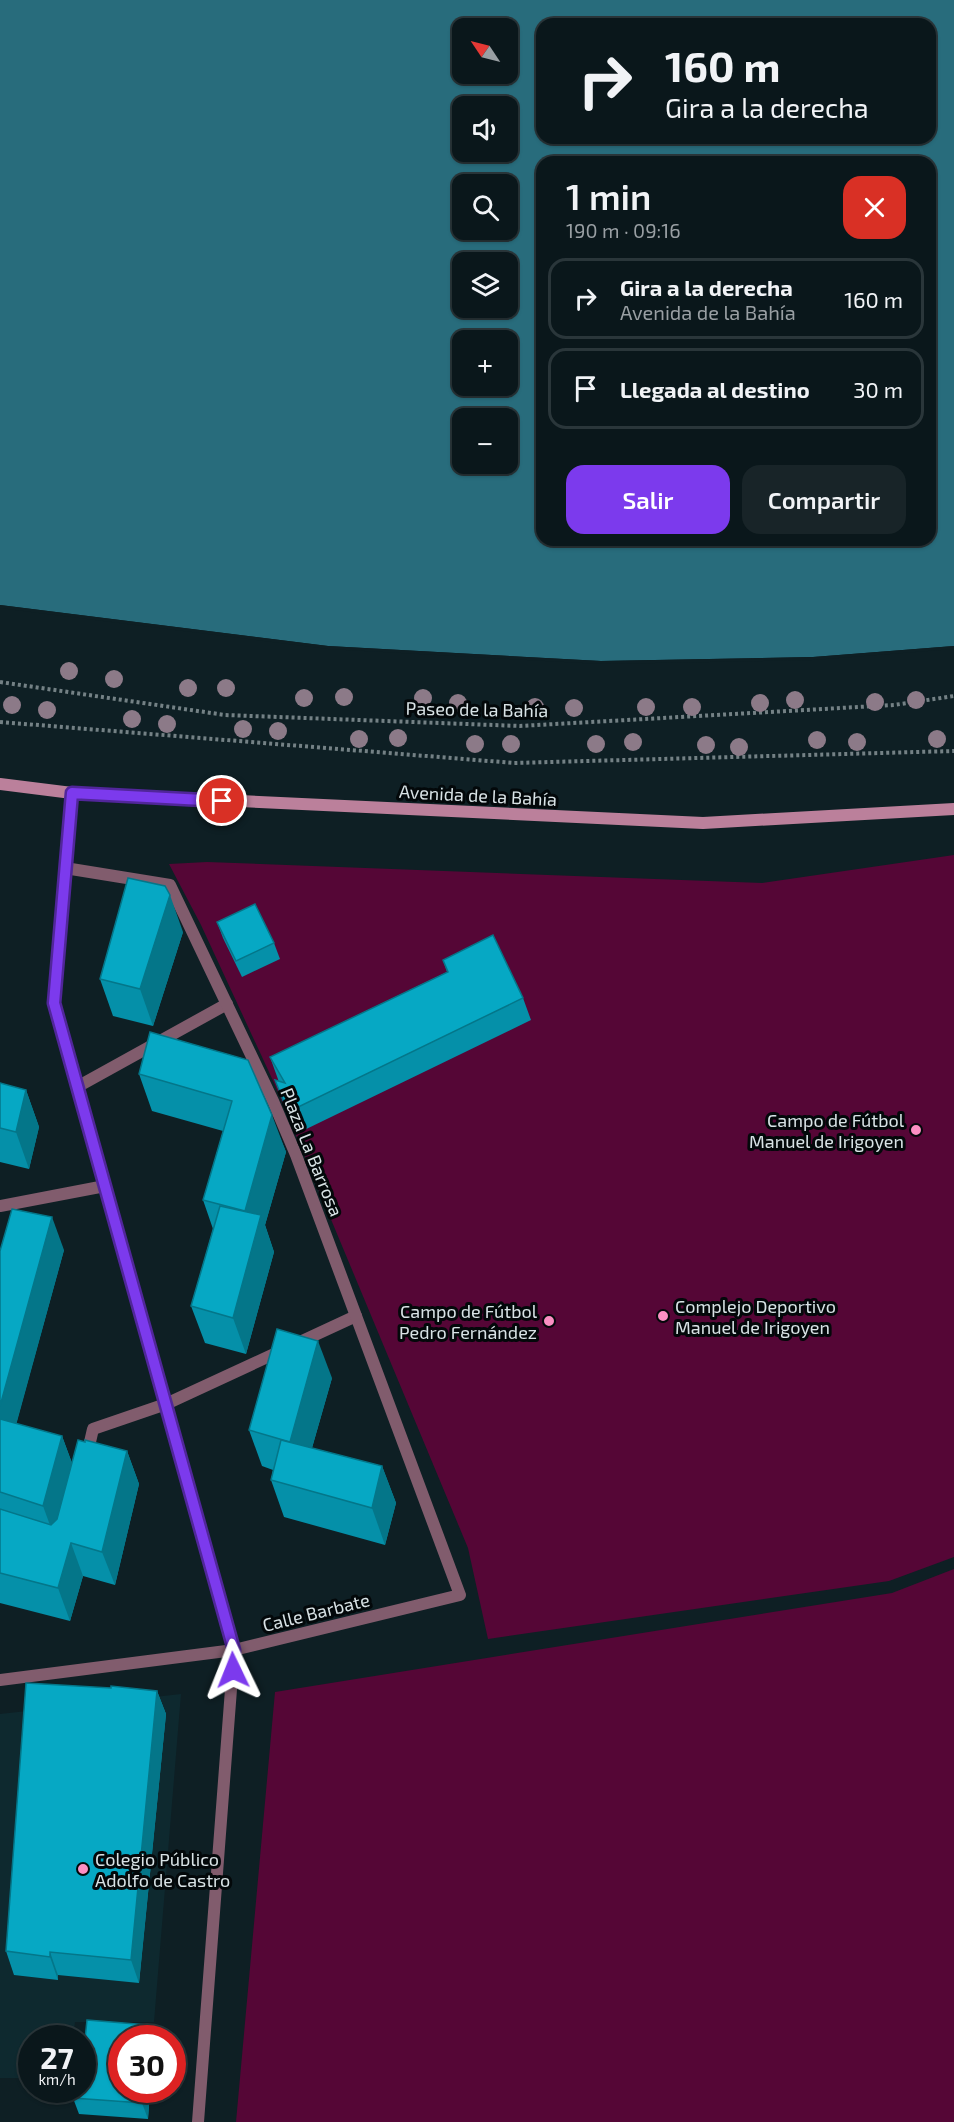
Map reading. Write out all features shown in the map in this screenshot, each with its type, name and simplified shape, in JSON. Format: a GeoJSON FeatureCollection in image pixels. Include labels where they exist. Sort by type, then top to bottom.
{"type":"FeatureCollection","features":[{"type":"Feature","properties":{"kind":"main road","name":"Avenida de la Bahía"},"geometry":{"type":"LineString","coordinates":[[0,784],[72,793],[703,823],[954,809]]}},
{"type":"Feature","properties":{"kind":"street"},"geometry":{"type":"LineString","coordinates":[[72,793],[54,1003],[234,1650],[198,2122]]}},
{"type":"Feature","properties":{"kind":"street","name":"Plaza La Barrosa"},"geometry":{"type":"LineString","coordinates":[[65,868],[170,885],[273,1101],[296,1155],[460,1595]]}},
{"type":"Feature","properties":{"kind":"street"},"geometry":{"type":"LineString","coordinates":[[77,1087],[226,1004]]}},
{"type":"Feature","properties":{"kind":"street"},"geometry":{"type":"LineString","coordinates":[[0,1206],[105,1186]]}},
{"type":"Feature","properties":{"kind":"street"},"geometry":{"type":"LineString","coordinates":[[85,1462],[93,1429],[166,1404],[356,1316]]}},
{"type":"Feature","properties":{"kind":"street","name":"Calle Barbate"},"geometry":{"type":"LineString","coordinates":[[0,1680],[234,1650],[460,1595]]}},
{"type":"Feature","properties":{"kind":"path","name":"Paseo de la Bahía"},"geometry":{"type":"LineString","coordinates":[[0,682],[225,715],[520,726],[894,705],[954,696]]}},
{"type":"Feature","properties":{"kind":"path"},"geometry":{"type":"LineString","coordinates":[[0,722],[514,763],[954,751]]}},
{"type":"Feature","properties":{"kind":"shaded area","name":"Complejo Deportivo Manuel de Irigoyen"},"geometry":{"type":"Polygon","coordinates":[[[954,855],[954,1557],[889,1581],[488,1639],[468,1548],[275,1085],[201,925],[169,864],[207,862],[762,883],[954,855]]]}},
{"type":"Feature","properties":{"kind":"shaded area"},"geometry":{"type":"Polygon","coordinates":[[[954,1569],[954,2122],[236,2122],[275,1692],[892,1593],[954,1569]]]}},
{"type":"Feature","properties":{"kind":"shaded area","name":"Colegio Público Adolfo de Castro"},"geometry":{"type":"Polygon","coordinates":[[[181,1694],[154,2022],[18,2025],[18,2078],[0,2078],[0,1714],[181,1694]]]}},
{"type":"Feature","properties":{"kind":"water"},"geometry":{"type":"Polygon","coordinates":[[[0,0],[954,0],[954,646],[813,657],[601,661],[328,646],[0,605],[0,0]]]}},
{"type":"Feature","properties":{"kind":"pier"},"geometry":{"type":"Polygon","coordinates":[[[0,605],[328,646],[601,661],[813,657],[954,646],[954,649],[813,660],[601,664],[328,649],[0,608],[0,605]]]}},
{"type":"Feature","properties":{"kind":"building"},"geometry":{"type":"Polygon","coordinates":[[[128,878],[165,886],[170,895],[140,989],[100,979],[128,878]]]}},
{"type":"Feature","properties":{"kind":"building"},"geometry":{"type":"Polygon","coordinates":[[[255,904],[274,943],[236,961],[217,922],[255,904]]]}},
{"type":"Feature","properties":{"kind":"building"},"geometry":{"type":"Polygon","coordinates":[[[493,935],[523,998],[288,1112],[275,1080],[285,1083],[270,1057],[448,972],[443,960],[493,935]]]}},
{"type":"Feature","properties":{"kind":"building"},"geometry":{"type":"Polygon","coordinates":[[[150,1032],[248,1060],[272,1115],[245,1211],[203,1200],[232,1101],[139,1074],[150,1032]]]}},
{"type":"Feature","properties":{"kind":"building"},"geometry":{"type":"Polygon","coordinates":[[[0,1083],[26,1090],[16,1132],[0,1128],[0,1083]]]}},
{"type":"Feature","properties":{"kind":"building"},"geometry":{"type":"Polygon","coordinates":[[[220,1206],[261,1215],[233,1318],[191,1306],[220,1206]]]}},
{"type":"Feature","properties":{"kind":"building"},"geometry":{"type":"Polygon","coordinates":[[[12,1209],[52,1217],[0,1406],[0,1251],[12,1209]]]}},
{"type":"Feature","properties":{"kind":"building"},"geometry":{"type":"Polygon","coordinates":[[[277,1329],[318,1341],[290,1442],[249,1430],[277,1329]]]}},
{"type":"Feature","properties":{"kind":"building"},"geometry":{"type":"Polygon","coordinates":[[[0,1419],[62,1436],[43,1506],[0,1492],[0,1419]]]}},
{"type":"Feature","properties":{"kind":"building"},"geometry":{"type":"Polygon","coordinates":[[[78,1440],[127,1451],[102,1552],[71,1543],[58,1588],[0,1573],[0,1509],[51,1525],[57,1519],[78,1440]]]}},
{"type":"Feature","properties":{"kind":"building"},"geometry":{"type":"Polygon","coordinates":[[[281,1440],[382,1466],[372,1508],[271,1480],[281,1440]]]}},
{"type":"Feature","properties":{"kind":"building"},"geometry":{"type":"Polygon","coordinates":[[[26,1683],[111,1688],[111,1686],[157,1691],[131,1960],[50,1952],[50,1957],[6,1951],[26,1683]]]}},
{"type":"Feature","properties":{"kind":"building"},"geometry":{"type":"Polygon","coordinates":[[[87,2020],[148,2025],[108,2025],[108,2101],[96,2100],[96,2025],[86,2025],[87,2020]]]}},
{"type":"Feature","properties":{"kind":"place","name":"Campo de Fútbol Manuel de Irigoyen"},"geometry":{"type":"Point","coordinates":[916,1130]}},
{"type":"Feature","properties":{"kind":"place","name":"Complejo Deportivo Manuel de Irigoyen"},"geometry":{"type":"Point","coordinates":[663,1316]}},
{"type":"Feature","properties":{"kind":"place","name":"Campo de Fútbol Pedro Fernández"},"geometry":{"type":"Point","coordinates":[549,1321]}},
{"type":"Feature","properties":{"kind":"place","name":"Colegio Público Adolfo de Castro"},"geometry":{"type":"Point","coordinates":[83,1869]}},
{"type":"Feature","properties":{"kind":"route"},"geometry":{"type":"LineString","coordinates":[[222,801],[72,793],[54,1003],[234,1650],[233,1670]]}}]}
